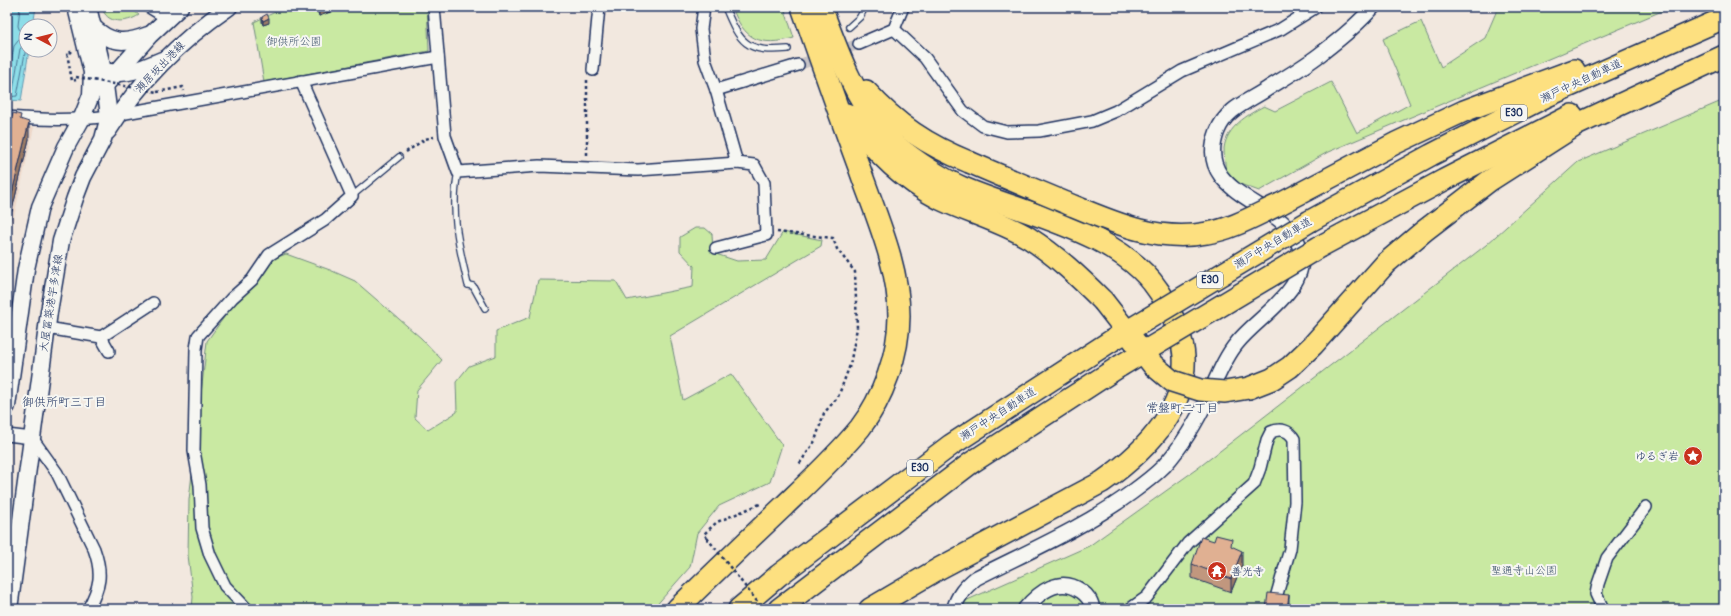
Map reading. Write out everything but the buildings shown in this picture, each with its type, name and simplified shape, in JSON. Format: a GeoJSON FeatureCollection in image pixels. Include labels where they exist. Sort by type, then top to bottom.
{"type":"FeatureCollection","features":[{"type":"Feature","properties":{"kind":"highway"},"geometry":{"type":"LineString","coordinates":[[677,609],[802,488],[846,444],[860,427],[873,408],[891,366],[897,341],[899,316],[893,272],[874,209],[802,7]]}},
{"type":"Feature","properties":{"kind":"highway"},"geometry":{"type":"LineString","coordinates":[[822,7],[843,65],[864,106],[893,143],[939,176],[961,187],[1096,239],[1126,258],[1144,273],[1158,290],[1173,317],[1183,346],[1184,369],[1181,388],[1173,409],[1143,449],[1122,468],[1102,482],[940,568],[870,609]]}},
{"type":"Feature","properties":{"kind":"highway","name":"瀬戸中央自動車道"},"geometry":{"type":"LineString","coordinates":[[739,609],[779,575],[951,445],[1111,341],[1310,221],[1431,155],[1545,97],[1724,18]]}},
{"type":"Feature","properties":{"kind":"highway","name":"E30"},"geometry":{"type":"LineString","coordinates":[[778,609],[971,463],[1120,366],[1319,247],[1556,122],[1658,74],[1724,46]]}},
{"type":"Feature","properties":{"kind":"highway"},"geometry":{"type":"LineString","coordinates":[[843,65],[878,103],[899,122],[923,140],[948,154],[1130,228],[1158,234],[1184,235],[1207,233],[1235,225],[1280,204],[1396,143],[1464,111],[1601,60],[1647,51]]}},
{"type":"Feature","properties":{"kind":"highway"},"geometry":{"type":"LineString","coordinates":[[831,90],[861,134],[891,167],[915,185],[940,199],[1028,238],[1050,253],[1082,280],[1103,301],[1153,365],[1172,381],[1200,390],[1225,392],[1249,388],[1272,379],[1290,367],[1312,345],[1386,263],[1488,181],[1578,124],[1724,56]]}},
{"type":"Feature","properties":{"kind":"main road"},"geometry":{"type":"LineString","coordinates":[[76,7],[92,72],[92,84],[88,105],[81,120]]}},
{"type":"Feature","properties":{"kind":"main road"},"geometry":{"type":"LineString","coordinates":[[88,7],[92,26],[108,76],[114,115]]}},
{"type":"Feature","properties":{"kind":"main road"},"geometry":{"type":"LineString","coordinates":[[7,406],[25,277],[35,226],[40,207],[66,146],[108,76],[150,34],[180,7]]}},
{"type":"Feature","properties":{"kind":"main road","name":"瀬居坂出港線"},"geometry":{"type":"LineString","coordinates":[[103,139],[114,115],[167,57],[191,35],[229,7]]}},
{"type":"Feature","properties":{"kind":"main road"},"geometry":{"type":"LineString","coordinates":[[92,26],[100,34],[117,41],[127,42],[150,34]]}},
{"type":"Feature","properties":{"kind":"main road"},"geometry":{"type":"LineString","coordinates":[[87,54],[108,76]]}},
{"type":"Feature","properties":{"kind":"main road"},"geometry":{"type":"LineString","coordinates":[[108,76],[135,70],[167,57]]}},
{"type":"Feature","properties":{"kind":"main road","name":"大屋冨築港宇多津線"},"geometry":{"type":"LineString","coordinates":[[9,609],[56,269],[68,218],[83,177],[103,139]]}},
{"type":"Feature","properties":{"kind":"street"},"geometry":{"type":"LineString","coordinates":[[149,7],[167,18]]}},
{"type":"Feature","properties":{"kind":"street"},"geometry":{"type":"LineString","coordinates":[[434,7],[445,136],[458,172],[539,166],[638,170],[736,163],[754,165],[764,183],[766,235],[716,248]]}},
{"type":"Feature","properties":{"kind":"street"},"geometry":{"type":"LineString","coordinates":[[593,70],[600,7]]}},
{"type":"Feature","properties":{"kind":"street"},"geometry":{"type":"LineString","coordinates":[[704,7],[701,29],[706,60],[716,90],[736,163]]}},
{"type":"Feature","properties":{"kind":"street"},"geometry":{"type":"LineString","coordinates":[[858,44],[894,29],[903,7]]}},
{"type":"Feature","properties":{"kind":"street"},"geometry":{"type":"LineString","coordinates":[[894,29],[925,58],[962,110],[983,126],[1007,132],[1039,131],[1092,121],[1116,111],[1182,71],[1281,29],[1316,7]]}},
{"type":"Feature","properties":{"kind":"street"},"geometry":{"type":"LineString","coordinates":[[954,609],[957,598],[964,588],[976,578],[1084,524],[1110,508],[1139,487],[1164,466],[1203,407],[1236,344],[1257,321],[1282,300],[1294,285],[1299,272],[1301,260],[1300,248],[1295,236],[1287,225],[1231,188],[1220,176],[1214,162],[1213,148],[1216,134],[1223,120],[1234,109],[1323,52],[1373,7]]}},
{"type":"Feature","properties":{"kind":"street"},"geometry":{"type":"LineString","coordinates":[[7,117],[81,120],[438,56]]}},
{"type":"Feature","properties":{"kind":"street"},"geometry":{"type":"LineString","coordinates":[[716,90],[798,65]]}},
{"type":"Feature","properties":{"kind":"street"},"geometry":{"type":"LineString","coordinates":[[247,609],[225,586],[210,555],[202,528],[200,485],[194,451],[196,349],[198,336],[232,298],[252,280],[269,255],[325,220],[352,196],[301,81]]}},
{"type":"Feature","properties":{"kind":"street"},"geometry":{"type":"LineString","coordinates":[[47,328],[101,336],[154,303]]}},
{"type":"Feature","properties":{"kind":"street"},"geometry":{"type":"LineString","coordinates":[[101,336],[109,351]]}},
{"type":"Feature","properties":{"kind":"street"},"geometry":{"type":"LineString","coordinates":[[1130,609],[1147,597],[1188,543],[1254,484],[1260,468],[1267,440],[1271,432],[1277,429],[1291,434],[1294,439],[1295,502],[1290,549],[1275,601]]}},
{"type":"Feature","properties":{"kind":"street"},"geometry":{"type":"LineString","coordinates":[[7,435],[32,438],[57,473],[94,549],[99,563],[100,578],[96,594],[88,609]]}},
{"type":"Feature","properties":{"kind":"street"},"geometry":{"type":"LineString","coordinates":[[1603,609],[1596,594],[1607,558],[1646,507]]}},
{"type":"Feature","properties":{"kind":"street"},"geometry":{"type":"LineString","coordinates":[[1025,609],[1035,597],[1046,589],[1057,585],[1067,585],[1077,588],[1086,595],[1092,605],[1092,609]]}},
{"type":"Feature","properties":{"kind":"lane"},"geometry":{"type":"LineString","coordinates":[[725,7],[734,29],[741,40],[753,47],[768,51],[788,49]]}},
{"type":"Feature","properties":{"kind":"lane"},"geometry":{"type":"LineString","coordinates":[[849,27],[860,17],[865,7]]}},
{"type":"Feature","properties":{"kind":"lane"},"geometry":{"type":"LineString","coordinates":[[352,196],[399,157]]}},
{"type":"Feature","properties":{"kind":"lane"},"geometry":{"type":"LineString","coordinates":[[458,172],[455,208],[457,236],[468,285],[473,286],[485,308]]}},
{"type":"Feature","properties":{"kind":"path"},"geometry":{"type":"LineString","coordinates":[[71,52],[67,53],[72,81],[76,79],[157,92]]}},
{"type":"Feature","properties":{"kind":"path"},"geometry":{"type":"LineString","coordinates":[[587,168],[587,72],[593,70]]}},
{"type":"Feature","properties":{"kind":"path"},"geometry":{"type":"LineString","coordinates":[[399,157],[425,139],[445,136]]}},
{"type":"Feature","properties":{"kind":"path"},"geometry":{"type":"LineString","coordinates":[[766,235],[776,232],[833,238],[837,249],[855,272],[857,328],[850,365],[838,397],[824,412],[815,441],[796,470]]}},
{"type":"Feature","properties":{"kind":"path"},"geometry":{"type":"LineString","coordinates":[[763,503],[717,522],[704,534],[764,609]]}},
{"type":"Feature","properties":{"kind":"shaded area"},"geometry":{"type":"Polygon","coordinates":[[[7,125],[34,127],[7,248],[7,125]]]}},
{"type":"Feature","properties":{"kind":"green space"},"geometry":{"type":"Polygon","coordinates":[[[102,7],[129,7],[139,15],[129,20],[112,20],[104,13],[102,7]]]}},
{"type":"Feature","properties":{"kind":"green space","name":"御供所公園"},"geometry":{"type":"Polygon","coordinates":[[[286,7],[427,7],[429,51],[264,82],[254,22],[286,7]]]}},
{"type":"Feature","properties":{"kind":"green space"},"geometry":{"type":"Polygon","coordinates":[[[732,7],[784,7],[794,38],[772,42],[755,38],[748,34],[742,27],[732,7]]]}},
{"type":"Feature","properties":{"kind":"green space"},"geometry":{"type":"Polygon","coordinates":[[[1496,7],[1676,7],[1662,11],[1328,152],[1259,191],[1240,184],[1226,171],[1224,148],[1229,134],[1239,122],[1264,106],[1275,111],[1331,82],[1357,133],[1410,104],[1383,39],[1421,21],[1441,67],[1485,38],[1497,10],[1496,7]]]}},
{"type":"Feature","properties":{"kind":"green space","name":"聖通寺山公園"},"geometry":{"type":"Polygon","coordinates":[[[1724,100],[1724,609],[947,609],[1089,546],[1198,468],[1486,245],[1578,162],[1724,100]]]}},
{"type":"Feature","properties":{"kind":"green space"},"geometry":{"type":"Polygon","coordinates":[[[695,228],[705,228],[712,234],[713,253],[737,261],[766,260],[783,232],[822,240],[821,246],[670,336],[683,400],[731,374],[782,445],[770,482],[719,506],[697,533],[690,567],[653,609],[192,609],[193,597],[188,555],[189,500],[207,341],[249,279],[262,263],[286,254],[355,281],[421,338],[442,360],[417,390],[415,418],[428,430],[457,412],[456,382],[469,366],[496,356],[496,331],[530,317],[538,280],[616,281],[627,300],[693,287],[694,266],[680,251],[680,237],[695,228]]]}},
{"type":"Feature","properties":{"kind":"water"},"geometry":{"type":"Polygon","coordinates":[[[7,7],[36,7],[34,18],[18,18],[18,58],[28,58],[21,101],[7,100],[7,7]]]}},
{"type":"Feature","properties":{"kind":"tunnel"},"geometry":{"type":"LineString","coordinates":[[798,65],[859,44]]}},
{"type":"Feature","properties":{"kind":"place","name":"ゆるぎ岩"},"geometry":{"type":"Point","coordinates":[1693,456]}},
{"type":"Feature","properties":{"kind":"place","name":"善光寺"},"geometry":{"type":"Point","coordinates":[1217,571]}},
{"type":"Feature","properties":{"kind":"district","name":"御供所町三丁目"},"geometry":{"type":"Point","coordinates":[64,402]}},
{"type":"Feature","properties":{"kind":"district","name":"常盤町二丁目"},"geometry":{"type":"Point","coordinates":[1182,408]}}]}
